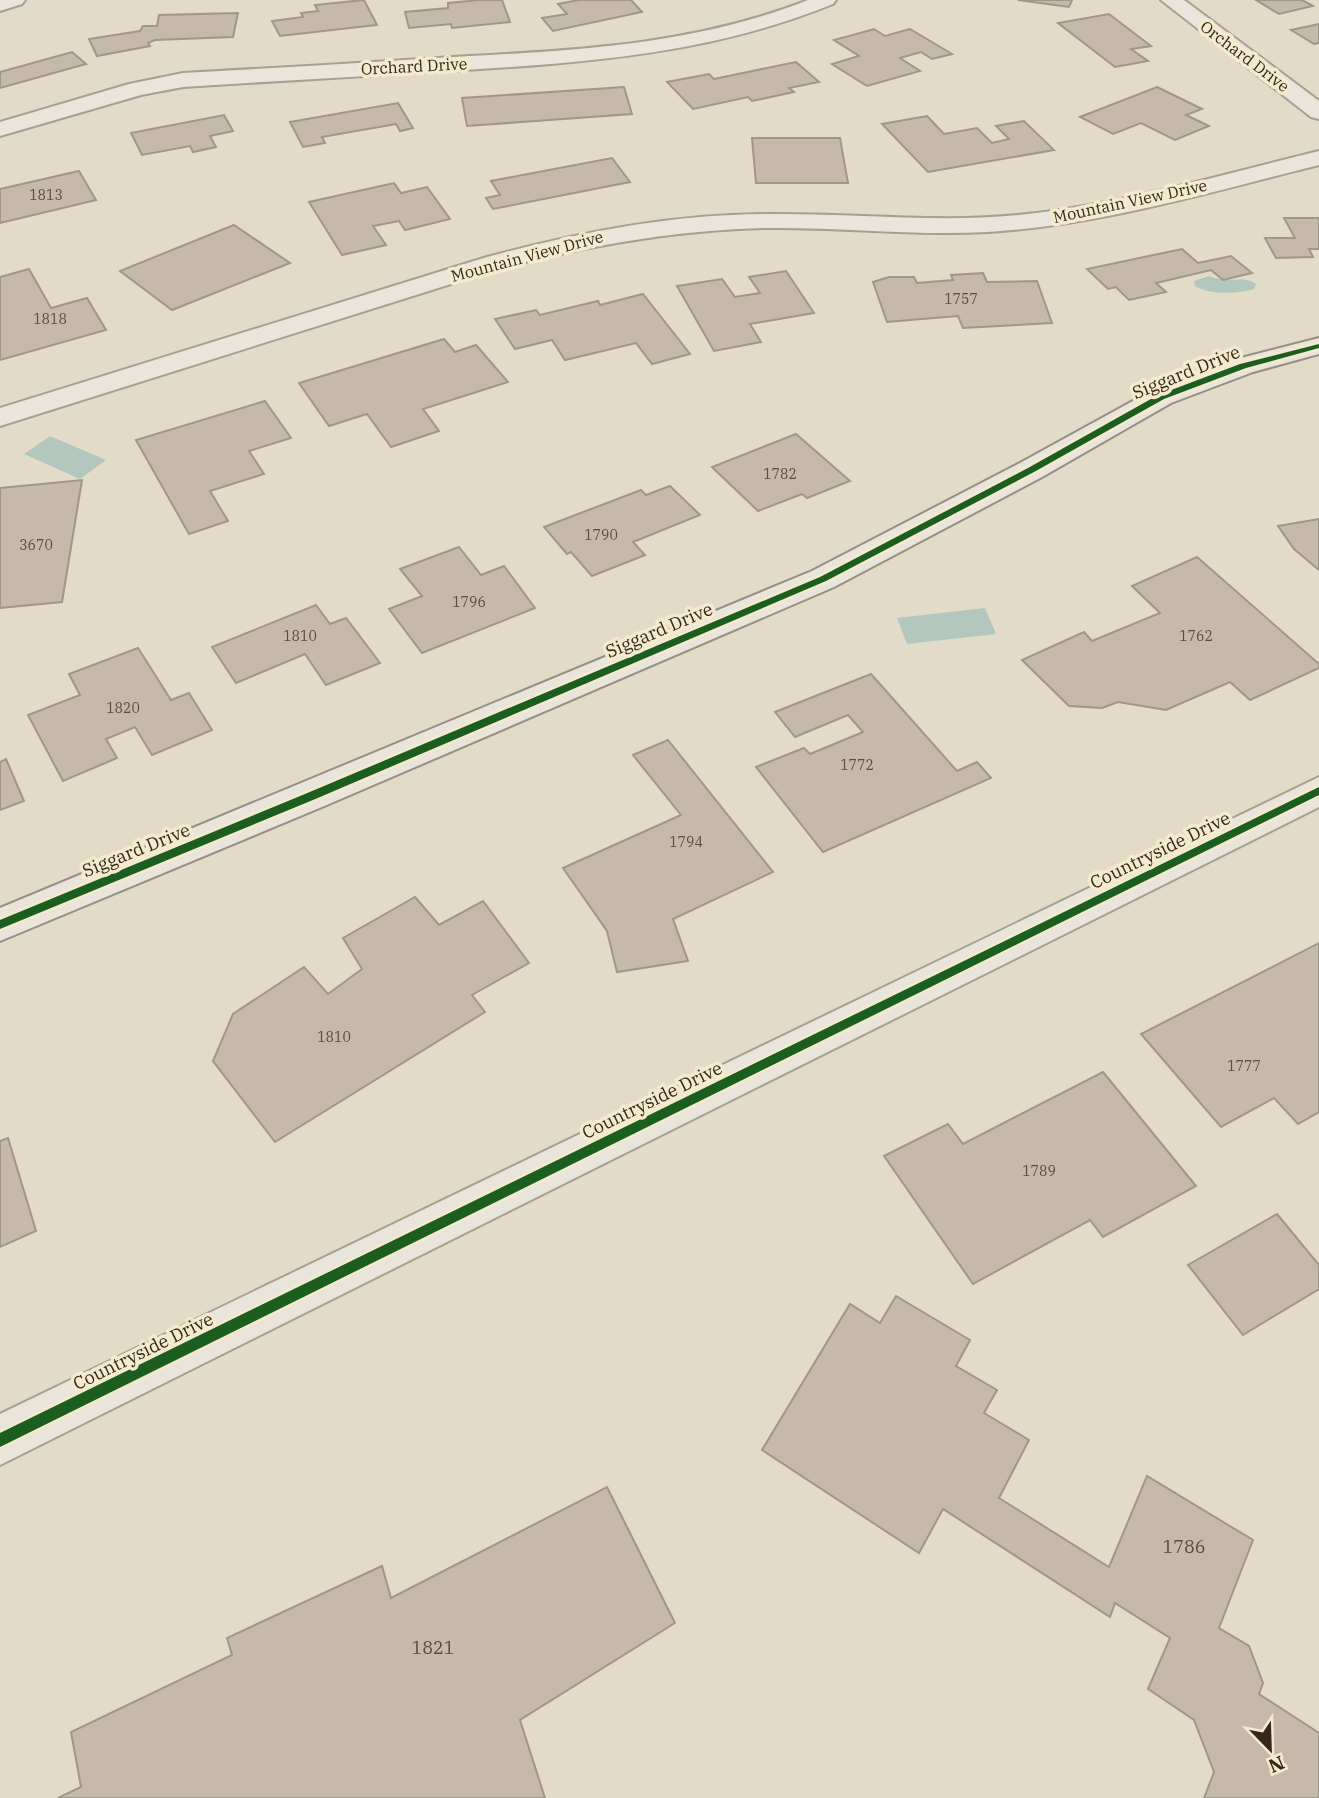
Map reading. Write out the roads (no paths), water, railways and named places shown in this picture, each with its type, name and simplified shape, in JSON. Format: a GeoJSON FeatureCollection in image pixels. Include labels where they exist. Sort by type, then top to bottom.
{"type":"FeatureCollection","features":[{"type":"Feature","properties":{"kind":"street"},"geometry":{"type":"LineString","coordinates":[[0,5],[15,0]]}},
{"type":"Feature","properties":{"kind":"street","name":"Orchard Drive"},"geometry":{"type":"LineString","coordinates":[[0,129],[136,89],[183,80],[614,54],[705,39],[796,14],[826,0]]}},
{"type":"Feature","properties":{"kind":"street","name":"Orchard Drive"},"geometry":{"type":"LineString","coordinates":[[1171,0],[1319,112]]}},
{"type":"Feature","properties":{"kind":"street","name":"Mountain View Drive"},"geometry":{"type":"LineString","coordinates":[[0,417],[496,262],[584,240],[699,223],[769,221],[950,226],[1017,222],[1090,212],[1319,158]]}},
{"type":"Feature","properties":{"kind":"street","name":"Siggard Drive"},"geometry":{"type":"LineString","coordinates":[[0,925],[322,792],[823,579],[1031,470],[1161,397],[1243,366],[1319,346]]}},
{"type":"Feature","properties":{"kind":"street","name":"Countryside Drive"},"geometry":{"type":"LineString","coordinates":[[0,1440],[1319,791]]}}]}
